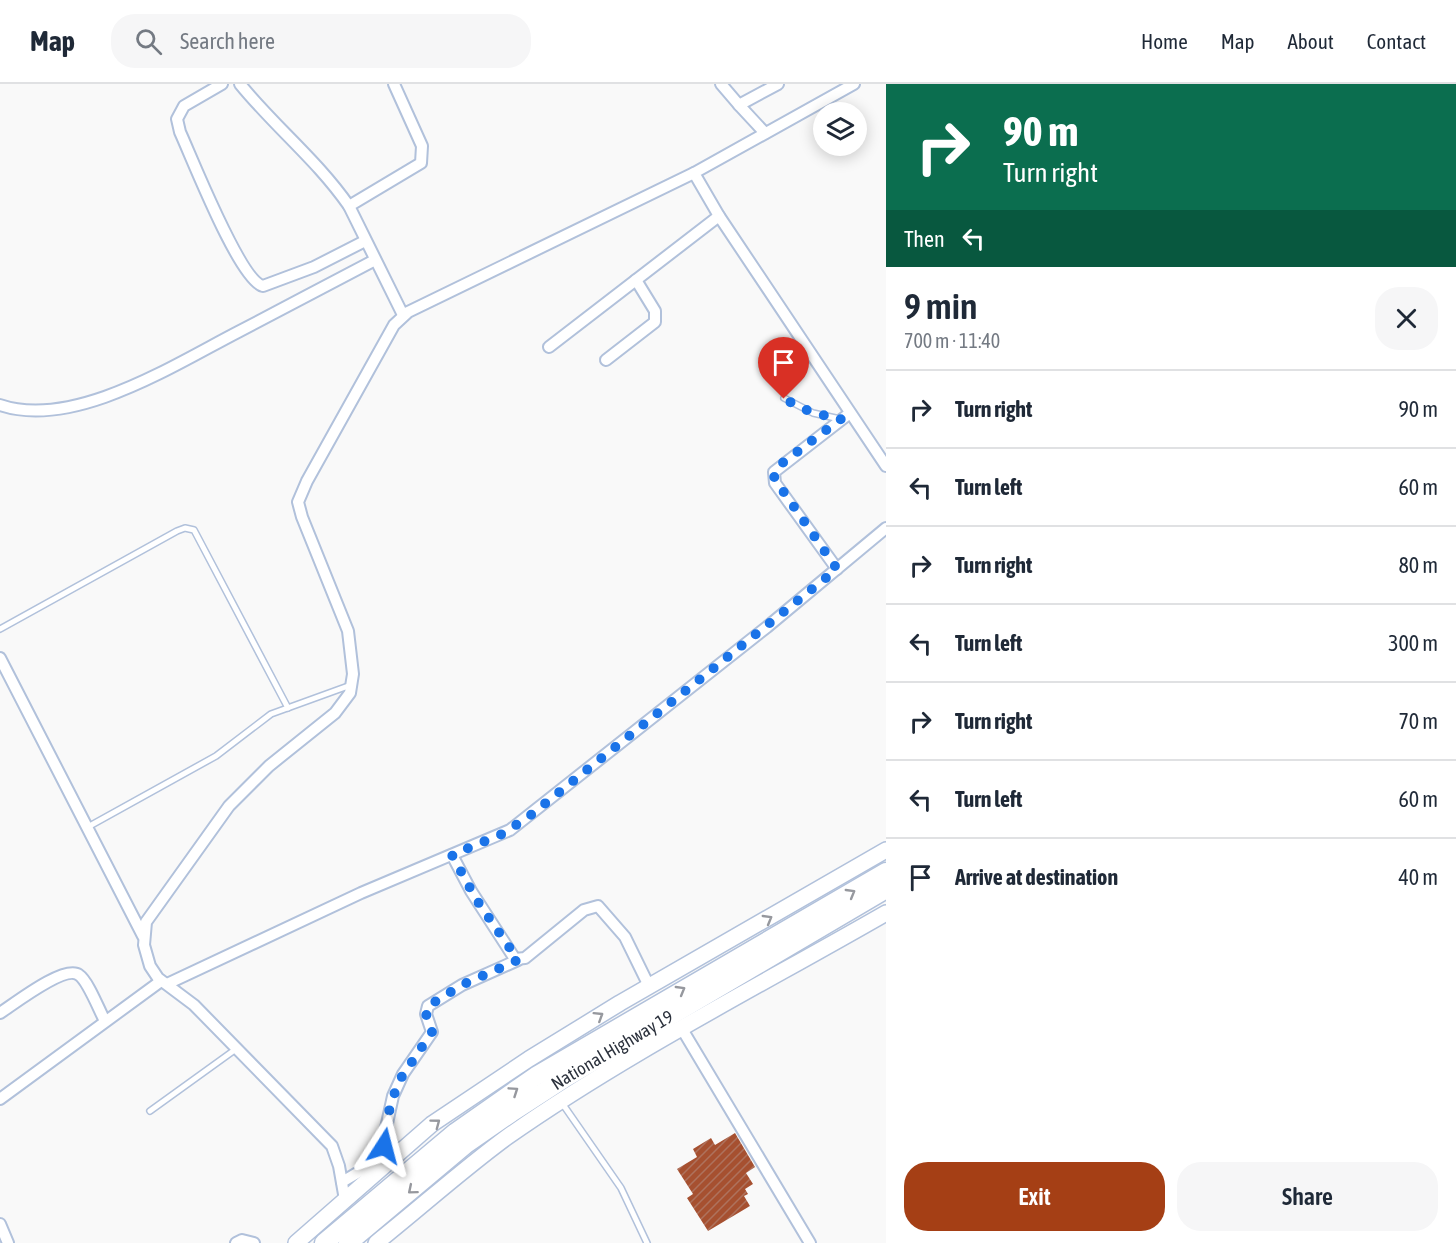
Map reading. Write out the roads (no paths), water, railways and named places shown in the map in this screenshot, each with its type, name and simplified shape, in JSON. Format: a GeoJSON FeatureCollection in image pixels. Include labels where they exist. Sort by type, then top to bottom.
{"type":"FeatureCollection","features":[{"type":"Feature","properties":{"kind":"highway"},"geometry":{"type":"LineString","coordinates":[[324,1243],[353,1232],[456,1132],[536,1076],[886,873]]}},
{"type":"Feature","properties":{"kind":"highway","name":"National Highway 19"},"geometry":{"type":"LineString","coordinates":[[353,1232],[466,1144],[529,1101],[886,889]]}},
{"type":"Feature","properties":{"kind":"main road"},"geometry":{"type":"LineString","coordinates":[[296,1243],[441,1118],[529,1059],[649,986],[886,850]]}},
{"type":"Feature","properties":{"kind":"main road"},"geometry":{"type":"LineString","coordinates":[[380,1242],[506,1138],[561,1102],[682,1029],[886,913]]}},
{"type":"Feature","properties":{"kind":"street"},"geometry":{"type":"LineString","coordinates":[[222,84],[184,106],[177,119],[180,132],[231,246],[253,282],[263,286],[305,272],[365,241]]}},
{"type":"Feature","properties":{"kind":"street"},"geometry":{"type":"LineString","coordinates":[[240,84],[268,117],[319,166],[349,206],[403,315]]}},
{"type":"Feature","properties":{"kind":"street"},"geometry":{"type":"LineString","coordinates":[[349,206],[421,163],[422,146],[394,84]]}},
{"type":"Feature","properties":{"kind":"street"},"geometry":{"type":"LineString","coordinates":[[721,84],[765,133]]}},
{"type":"Feature","properties":{"kind":"street"},"geometry":{"type":"LineString","coordinates":[[739,105],[778,84]]}},
{"type":"Feature","properties":{"kind":"street"},"geometry":{"type":"LineString","coordinates":[[143,937],[149,915],[224,812],[269,766],[335,713],[346,700],[352,685],[348,631],[298,502],[321,452],[388,333],[403,315],[694,172],[854,84]]}},
{"type":"Feature","properties":{"kind":"street"},"geometry":{"type":"LineString","coordinates":[[694,172],[719,216],[845,416],[886,466]]}},
{"type":"Feature","properties":{"kind":"street"},"geometry":{"type":"LineString","coordinates":[[549,347],[719,216]]}},
{"type":"Feature","properties":{"kind":"street"},"geometry":{"type":"LineString","coordinates":[[0,405],[47,410],[63,408],[117,392],[161,372],[375,260]]}},
{"type":"Feature","properties":{"kind":"street"},"geometry":{"type":"LineString","coordinates":[[606,360],[655,322],[655,311],[636,280]]}},
{"type":"Feature","properties":{"kind":"street"},"geometry":{"type":"LineString","coordinates":[[837,569],[774,478],[777,467],[845,416]]}},
{"type":"Feature","properties":{"kind":"street"},"geometry":{"type":"LineString","coordinates":[[0,1099],[105,1021],[164,982],[361,893],[502,834],[527,818],[886,528]]}},
{"type":"Feature","properties":{"kind":"street"},"geometry":{"type":"LineString","coordinates":[[0,658],[85,828],[143,937],[150,966],[164,982],[194,1005],[332,1146],[345,1200]]}},
{"type":"Feature","properties":{"kind":"street"},"geometry":{"type":"LineString","coordinates":[[452,855],[476,899],[518,960]]}},
{"type":"Feature","properties":{"kind":"street"},"geometry":{"type":"LineString","coordinates":[[342,1182],[374,1165],[382,1153],[393,1096],[403,1074],[432,1032],[426,1014],[428,1006],[457,988],[518,960],[543,945],[584,910],[598,906],[625,937],[649,986]]}},
{"type":"Feature","properties":{"kind":"street"},"geometry":{"type":"LineString","coordinates":[[0,1013],[52,980],[72,972],[79,974],[85,982],[105,1021]]}},
{"type":"Feature","properties":{"kind":"street"},"geometry":{"type":"LineString","coordinates":[[682,1029],[810,1243]]}},
{"type":"Feature","properties":{"kind":"street"},"geometry":{"type":"LineString","coordinates":[[0,1224],[8,1243]]}},
{"type":"Feature","properties":{"kind":"street"},"geometry":{"type":"LineString","coordinates":[[236,1243],[242,1240],[254,1243]]}},
{"type":"Feature","properties":{"kind":"lane"},"geometry":{"type":"LineString","coordinates":[[784,399],[813,413],[845,416]]}},
{"type":"Feature","properties":{"kind":"lane"},"geometry":{"type":"LineString","coordinates":[[0,629],[185,528],[194,531],[288,708]]}},
{"type":"Feature","properties":{"kind":"lane"},"geometry":{"type":"LineString","coordinates":[[85,828],[216,756],[260,721],[288,708],[352,685]]}},
{"type":"Feature","properties":{"kind":"lane"},"geometry":{"type":"LineString","coordinates":[[150,1111],[236,1049]]}},
{"type":"Feature","properties":{"kind":"lane"},"geometry":{"type":"LineString","coordinates":[[561,1102],[621,1188],[647,1243]]}}]}
